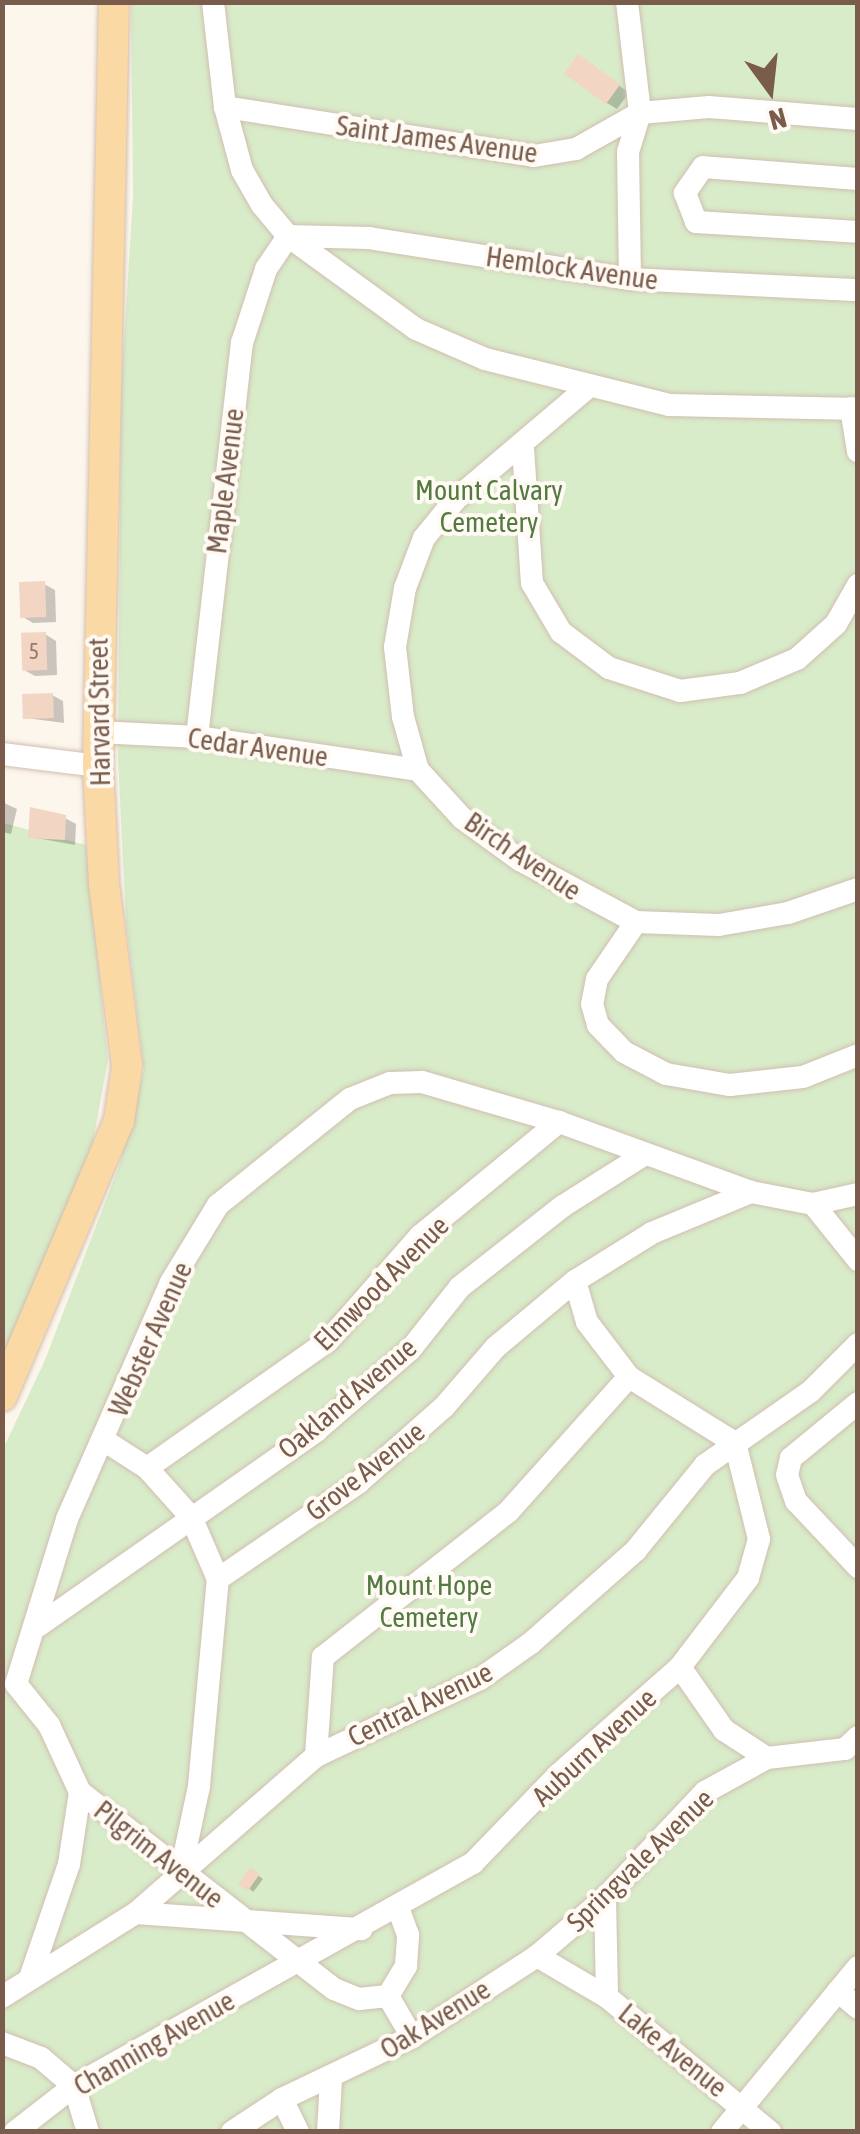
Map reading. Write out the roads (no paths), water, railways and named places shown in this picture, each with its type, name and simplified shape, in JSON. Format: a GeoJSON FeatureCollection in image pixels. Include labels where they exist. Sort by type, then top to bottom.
{"type":"FeatureCollection","features":[{"type":"Feature","properties":{"kind":"main road","name":"Harvard Street"},"geometry":{"type":"LineString","coordinates":[[2,1396],[118,1122],[127,1066],[104,884],[98,766],[114,2]]}},
{"type":"Feature","properties":{"kind":"street"},"geometry":{"type":"LineString","coordinates":[[212,2],[225,107],[242,170],[288,236],[416,329],[485,359],[587,388],[668,405],[854,409],[858,451]]}},
{"type":"Feature","properties":{"kind":"street"},"geometry":{"type":"LineString","coordinates":[[628,2],[640,113],[628,152],[630,279]]}},
{"type":"Feature","properties":{"kind":"street","name":"Saint James Avenue"},"geometry":{"type":"LineString","coordinates":[[225,107],[545,156],[576,149],[640,113]]}},
{"type":"Feature","properties":{"kind":"street"},"geometry":{"type":"LineString","coordinates":[[640,113],[709,107],[858,119]]}},
{"type":"Feature","properties":{"kind":"street"},"geometry":{"type":"LineString","coordinates":[[858,179],[703,167],[685,194],[696,222],[858,232]]}},
{"type":"Feature","properties":{"kind":"street","name":"Hemlock Avenue"},"geometry":{"type":"LineString","coordinates":[[288,236],[369,238],[630,279],[858,290]]}},
{"type":"Feature","properties":{"kind":"street","name":"Maple Avenue"},"geometry":{"type":"LineString","coordinates":[[197,737],[242,343],[266,269],[288,236]]}},
{"type":"Feature","properties":{"kind":"street"},"geometry":{"type":"LineString","coordinates":[[418,770],[395,648],[405,588],[424,538],[455,500],[523,448],[587,388]]}},
{"type":"Feature","properties":{"kind":"street"},"geometry":{"type":"LineString","coordinates":[[523,448],[532,583],[561,632],[609,668],[680,692],[740,683],[797,659],[836,624],[858,586]]}},
{"type":"Feature","properties":{"kind":"street","name":"Cedar Avenue"},"geometry":{"type":"LineString","coordinates":[[98,732],[197,737],[418,770]]}},
{"type":"Feature","properties":{"kind":"street"},"geometry":{"type":"LineString","coordinates":[[2,754],[98,766]]}},
{"type":"Feature","properties":{"kind":"street","name":"Birch Avenue"},"geometry":{"type":"LineString","coordinates":[[418,770],[462,818],[520,860],[636,922],[719,925],[788,913],[858,889]]}},
{"type":"Feature","properties":{"kind":"street"},"geometry":{"type":"LineString","coordinates":[[636,922],[597,979],[592,1004],[598,1024],[624,1052],[666,1074],[730,1085],[803,1077],[858,1056]]}},
{"type":"Feature","properties":{"kind":"street","name":"Webster Avenue"},"geometry":{"type":"LineString","coordinates":[[9,1684],[38,1626],[48,1573],[171,1282],[218,1205],[350,1099],[390,1082],[422,1082],[559,1122],[642,1156],[750,1192],[813,1204],[858,1194]]}},
{"type":"Feature","properties":{"kind":"street","name":"Elmwood Avenue"},"geometry":{"type":"LineString","coordinates":[[147,1468],[328,1341],[420,1236],[559,1122]]}},
{"type":"Feature","properties":{"kind":"street","name":"Oakland Avenue"},"geometry":{"type":"LineString","coordinates":[[38,1626],[316,1431],[410,1350],[460,1287],[563,1206],[642,1156]]}},
{"type":"Feature","properties":{"kind":"street","name":"Grove Avenue"},"geometry":{"type":"LineString","coordinates":[[218,1579],[358,1483],[444,1407],[496,1347],[575,1281],[652,1234],[750,1192]]}},
{"type":"Feature","properties":{"kind":"street"},"geometry":{"type":"LineString","coordinates":[[813,1204],[858,1260]]}},
{"type":"Feature","properties":{"kind":"street"},"geometry":{"type":"LineString","coordinates":[[575,1281],[587,1322],[629,1377],[735,1443]]}},
{"type":"Feature","properties":{"kind":"street","name":"Central Avenue"},"geometry":{"type":"LineString","coordinates":[[2,1997],[136,1912],[316,1756],[480,1679],[531,1643],[636,1550],[705,1464],[811,1391],[858,1344]]}},
{"type":"Feature","properties":{"kind":"street"},"geometry":{"type":"LineString","coordinates":[[316,1756],[323,1657],[509,1511],[629,1377]]}},
{"type":"Feature","properties":{"kind":"street"},"geometry":{"type":"LineString","coordinates":[[858,1403],[791,1458],[787,1475],[796,1502],[858,1568]]}},
{"type":"Feature","properties":{"kind":"street"},"geometry":{"type":"LineString","coordinates":[[104,1441],[147,1468],[191,1517],[218,1579],[199,1786],[180,1875]]}},
{"type":"Feature","properties":{"kind":"street","name":"Auburn Avenue"},"geometry":{"type":"LineString","coordinates":[[298,1962],[399,1910],[473,1863],[680,1666],[748,1578],[759,1540],[735,1443]]}},
{"type":"Feature","properties":{"kind":"street"},"geometry":{"type":"LineString","coordinates":[[680,1666],[724,1730],[767,1758]]}},
{"type":"Feature","properties":{"kind":"street","name":"Pilgrim Avenue"},"geometry":{"type":"LineString","coordinates":[[9,1684],[50,1725],[80,1792],[180,1875],[298,1962],[359,1999],[388,1996]]}},
{"type":"Feature","properties":{"kind":"street","name":"Springvale Avenue"},"geometry":{"type":"LineString","coordinates":[[537,1956],[605,1898],[706,1792],[767,1758],[820,1755],[845,1749],[858,1737]]}},
{"type":"Feature","properties":{"kind":"street","name":"Pilgrim Avenue"},"geometry":{"type":"LineString","coordinates":[[30,1978],[69,1864],[80,1792]]}},
{"type":"Feature","properties":{"kind":"street","name":"Lake Avenue"},"geometry":{"type":"LineString","coordinates":[[605,1898],[608,1997]]}},
{"type":"Feature","properties":{"kind":"street"},"geometry":{"type":"LineString","coordinates":[[399,1910],[408,1935],[406,1966],[388,1996],[412,2037]]}},
{"type":"Feature","properties":{"kind":"street","name":"Pilgrim Avenue"},"geometry":{"type":"LineString","coordinates":[[136,1912],[237,1916],[361,1930]]}},
{"type":"Feature","properties":{"kind":"street","name":"Lake Avenue"},"geometry":{"type":"LineString","coordinates":[[537,1956],[608,1997],[770,2132]]}},
{"type":"Feature","properties":{"kind":"street","name":"Oak Avenue"},"geometry":{"type":"LineString","coordinates":[[232,2132],[282,2099],[332,2079],[412,2037],[537,1956]]}},
{"type":"Feature","properties":{"kind":"street","name":"Channing Avenue"},"geometry":{"type":"LineString","coordinates":[[15,2132],[74,2086],[298,1962]]}},
{"type":"Feature","properties":{"kind":"street"},"geometry":{"type":"LineString","coordinates":[[722,2132],[738,2103],[858,1967]]}},
{"type":"Feature","properties":{"kind":"street"},"geometry":{"type":"LineString","coordinates":[[838,1991],[858,2008]]}},
{"type":"Feature","properties":{"kind":"street"},"geometry":{"type":"LineString","coordinates":[[2,2043],[41,2058],[74,2086],[88,2132]]}},
{"type":"Feature","properties":{"kind":"street"},"geometry":{"type":"LineString","coordinates":[[328,2132],[332,2079]]}},
{"type":"Feature","properties":{"kind":"street"},"geometry":{"type":"LineString","coordinates":[[282,2099],[298,2132]]}},
{"type":"Feature","properties":{"kind":"park label","name":"Mount Calvary Cemetery"},"geometry":{"type":"Point","coordinates":[489,506]}},
{"type":"Feature","properties":{"kind":"park label","name":"Mount Hope Cemetery"},"geometry":{"type":"Point","coordinates":[429,1601]}}]}
